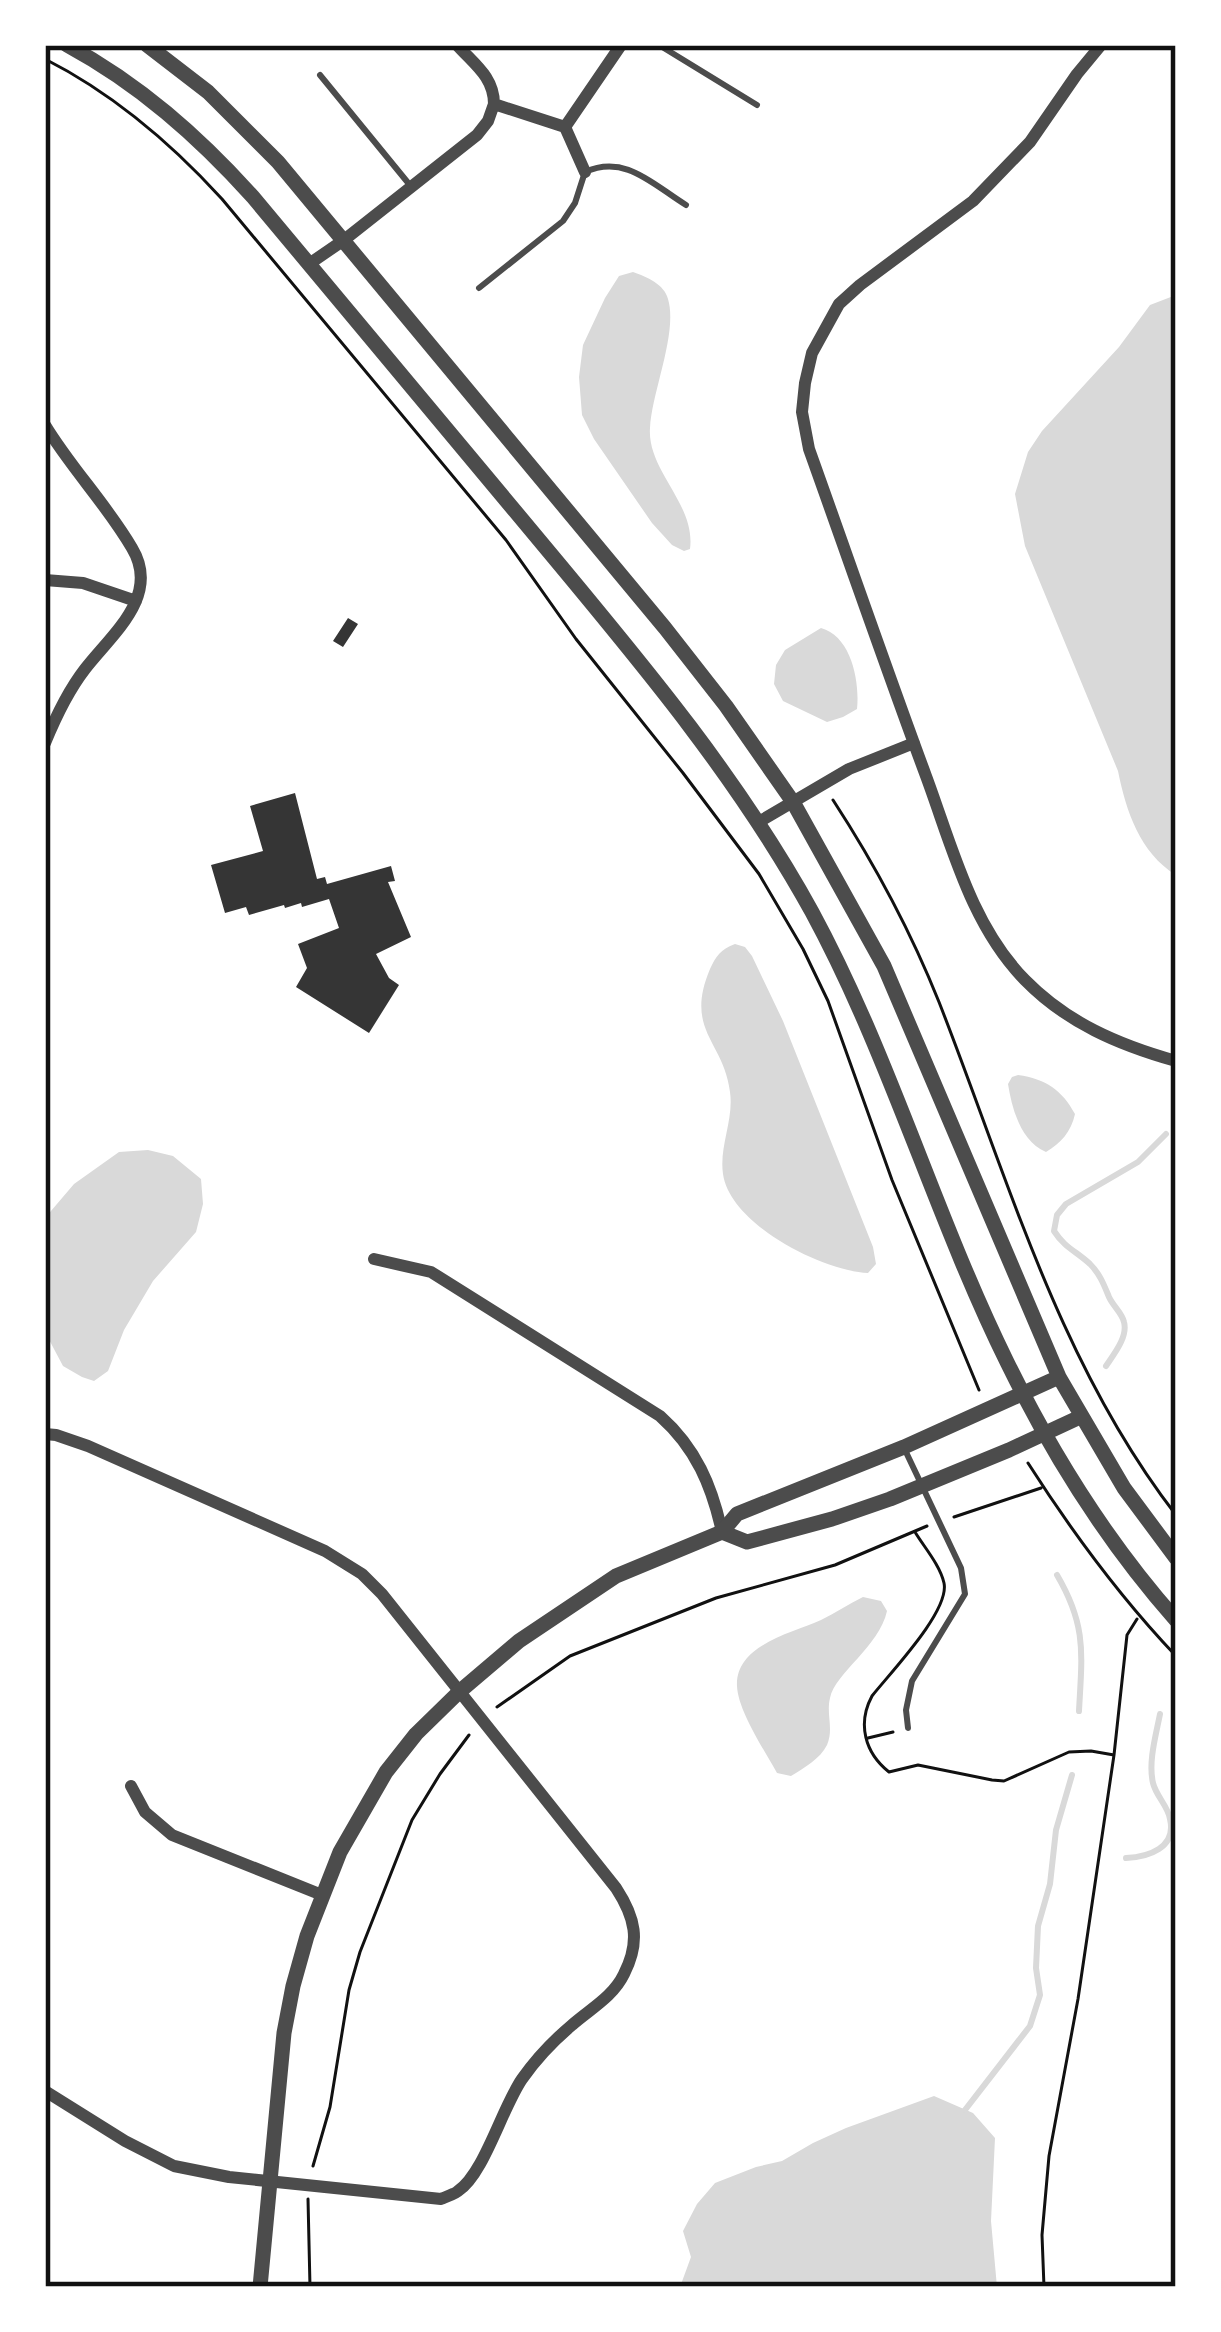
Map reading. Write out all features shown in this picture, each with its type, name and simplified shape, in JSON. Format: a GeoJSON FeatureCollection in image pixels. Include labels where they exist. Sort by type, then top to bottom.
{"type":"FeatureCollection","features":[{"type":"Feature","properties":{"kind":"street"},"geometry":{"type":"LineString","coordinates":[[67,45],[112,71],[217,157],[667,695],[811,910],[847,982],[989,1323],[1043,1433],[1090,1510],[1176,1620]]}},
{"type":"Feature","properties":{"kind":"street"},"geometry":{"type":"LineString","coordinates":[[147,45],[240,122],[344,240],[675,641],[793,802],[884,966],[1058,1377],[1124,1488],[1176,1558]]}},
{"type":"Feature","properties":{"kind":"street"},"geometry":{"type":"LineString","coordinates":[[309,264],[411,188],[488,121],[494,88],[457,45]]}},
{"type":"Feature","properties":{"kind":"street"},"geometry":{"type":"LineString","coordinates":[[565,127],[621,45]]}},
{"type":"Feature","properties":{"kind":"street"},"geometry":{"type":"LineString","coordinates":[[1101,45],[1030,142],[973,201],[839,304],[812,353],[802,412],[809,449],[981,920],[1022,978],[1069,1017],[1132,1048],[1176,1060]]}},
{"type":"Feature","properties":{"kind":"street"},"geometry":{"type":"LineString","coordinates":[[494,104],[565,127],[585,172]]}},
{"type":"Feature","properties":{"kind":"street"},"geometry":{"type":"LineString","coordinates":[[45,425],[136,553],[142,583],[130,617],[63,700],[45,742]]}},
{"type":"Feature","properties":{"kind":"street"},"geometry":{"type":"LineString","coordinates":[[45,580],[83,584],[136,601]]}},
{"type":"Feature","properties":{"kind":"street"},"geometry":{"type":"LineString","coordinates":[[757,823],[849,769],[914,743]]}},
{"type":"Feature","properties":{"kind":"street"},"geometry":{"type":"LineString","coordinates":[[374,1259],[431,1272],[660,1416],[696,1456],[713,1493],[722,1532]]}},
{"type":"Feature","properties":{"kind":"street"},"geometry":{"type":"LineString","coordinates":[[260,2287],[284,2033],[293,1986],[340,1852],[386,1772],[416,1734],[519,1641],[616,1576],[722,1532],[737,1514],[904,1447],[1058,1377]]}},
{"type":"Feature","properties":{"kind":"street"},"geometry":{"type":"LineString","coordinates":[[722,1532],[747,1541],[832,1520],[1080,1417]]}},
{"type":"Feature","properties":{"kind":"street"},"geometry":{"type":"LineString","coordinates":[[45,1434],[88,1446],[344,1561],[362,1574],[616,1888],[631,1911],[634,1935],[631,1957],[611,1994],[553,2042],[519,2083],[470,2180],[458,2192],[441,2198],[230,2177],[174,2166],[45,2091]]}},
{"type":"Feature","properties":{"kind":"street"},"geometry":{"type":"LineString","coordinates":[[131,1786],[145,1812],[172,1835],[322,1894]]}},
{"type":"Feature","properties":{"kind":"lane"},"geometry":{"type":"LineString","coordinates":[[659,45],[757,105]]}},
{"type":"Feature","properties":{"kind":"lane"},"geometry":{"type":"LineString","coordinates":[[320,75],[411,188]]}},
{"type":"Feature","properties":{"kind":"lane"},"geometry":{"type":"LineString","coordinates":[[478,288],[563,221],[585,172],[600,165],[620,164],[686,205]]}},
{"type":"Feature","properties":{"kind":"lane"},"geometry":{"type":"LineString","coordinates":[[904,1447],[961,1568],[965,1594],[912,1682],[908,1728]]}},
{"type":"Feature","properties":{"kind":"path"},"geometry":{"type":"LineString","coordinates":[[45,59],[94,87],[148,129],[222,199],[506,540],[576,639],[752,863],[824,993],[898,1194],[982,1397]]}},
{"type":"Feature","properties":{"kind":"path"},"geometry":{"type":"LineString","coordinates":[[824,784],[873,866],[930,982],[1026,1239],[1079,1360],[1176,1515]]}},
{"type":"Feature","properties":{"kind":"path"},"geometry":{"type":"LineString","coordinates":[[1032,1469],[1138,1617],[1176,1656]]}},
{"type":"Feature","properties":{"kind":"path"},"geometry":{"type":"LineString","coordinates":[[310,2287],[308,2186],[331,2107],[349,1990],[360,1952],[412,1820],[480,1719],[570,1657],[716,1598],[835,1565],[914,1530],[1043,1487]]}},
{"type":"Feature","properties":{"kind":"path"},"geometry":{"type":"LineString","coordinates":[[914,1530],[940,1574],[944,1592],[937,1612],[868,1704],[864,1721],[873,1755],[889,1772],[918,1765],[992,1780],[1018,1776],[1079,1750],[1114,1755]]}},
{"type":"Feature","properties":{"kind":"path"},"geometry":{"type":"LineString","coordinates":[[1043,2287],[1049,2156],[1078,1999],[1114,1755],[1126,1635],[1138,1617]]}},
{"type":"Feature","properties":{"kind":"path"},"geometry":{"type":"LineString","coordinates":[[866,1738],[908,1728]]}},
{"type":"Feature","properties":{"kind":"shaded area"},"geometry":{"type":"Polygon","coordinates":[[[633,272],[659,285],[668,299],[670,328],[652,413],[651,444],[686,517],[690,549],[684,551],[652,523],[582,415],[583,345],[619,276],[633,272]]]}},
{"type":"Feature","properties":{"kind":"shaded area"},"geometry":{"type":"Polygon","coordinates":[[[1176,295],[1176,875],[1153,855],[1130,816],[1118,771],[1025,546],[1015,494],[1028,452],[1042,431],[1119,347],[1150,305],[1176,295]]]}},
{"type":"Feature","properties":{"kind":"shaded area"},"geometry":{"type":"Polygon","coordinates":[[[821,628],[840,640],[857,686],[857,709],[827,722],[783,701],[774,684],[776,665],[785,650],[821,628]]]}},
{"type":"Feature","properties":{"kind":"shaded area"},"geometry":{"type":"Polygon","coordinates":[[[735,944],[752,956],[783,1021],[873,1247],[876,1264],[868,1273],[827,1264],[781,1242],[729,1193],[722,1164],[730,1092],[701,1007],[712,964],[735,944]]]}},
{"type":"Feature","properties":{"kind":"shaded area"},"geometry":{"type":"Polygon","coordinates":[[[1018,1075],[1052,1087],[1075,1114],[1065,1136],[1046,1152],[1030,1141],[1015,1114],[1008,1084],[1018,1075]]]}},
{"type":"Feature","properties":{"kind":"shaded area"},"geometry":{"type":"Polygon","coordinates":[[[148,1150],[173,1156],[201,1179],[203,1204],[196,1232],[153,1281],[124,1330],[108,1371],[94,1381],[63,1366],[45,1332],[45,1218],[74,1184],[119,1152],[148,1150]]]}},
{"type":"Feature","properties":{"kind":"shaded area"},"geometry":{"type":"Polygon","coordinates":[[[863,1597],[881,1601],[887,1611],[875,1636],[834,1689],[827,1745],[791,1776],[777,1773],[742,1707],[739,1672],[745,1660],[767,1642],[863,1597]]]}},
{"type":"Feature","properties":{"kind":"shaded area"},"geometry":{"type":"Polygon","coordinates":[[[934,2096],[973,2113],[995,2138],[991,2221],[997,2287],[680,2287],[691,2257],[683,2231],[715,2183],[782,2161],[846,2128],[934,2096]]]}},
{"type":"Feature","properties":{"kind":"building"},"geometry":{"type":"Polygon","coordinates":[[[348,618],[358,624],[343,647],[333,641],[348,618]]]}},
{"type":"Feature","properties":{"kind":"building"},"geometry":{"type":"Polygon","coordinates":[[[295,793],[317,879],[325,877],[327,884],[391,866],[395,881],[388,882],[411,937],[376,954],[389,978],[399,985],[369,1033],[296,987],[307,968],[298,944],[339,928],[329,899],[249,915],[246,907],[225,913],[211,865],[263,851],[250,806],[295,793]]]}},
{"type":"Feature","properties":{"kind":"waterway"},"geometry":{"type":"LineString","coordinates":[[1106,1366],[1122,1339],[1123,1319],[1093,1268],[1054,1231],[1057,1215],[1066,1204],[1138,1162],[1166,1134]]}},
{"type":"Feature","properties":{"kind":"waterway"},"geometry":{"type":"LineString","coordinates":[[1057,1575],[1078,1625],[1079,1711]]}},
{"type":"Feature","properties":{"kind":"waterway"},"geometry":{"type":"LineString","coordinates":[[1126,1858],[1159,1849],[1171,1829],[1152,1775],[1160,1714]]}},
{"type":"Feature","properties":{"kind":"waterway"},"geometry":{"type":"LineString","coordinates":[[965,2110],[1030,2026],[1040,1995],[1038,1926],[1072,1775]]}}]}
